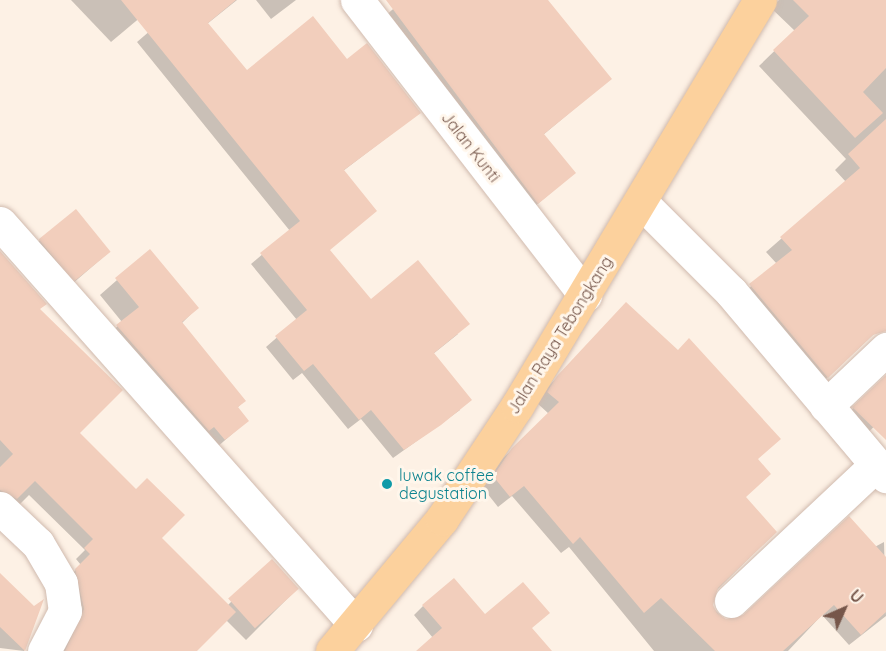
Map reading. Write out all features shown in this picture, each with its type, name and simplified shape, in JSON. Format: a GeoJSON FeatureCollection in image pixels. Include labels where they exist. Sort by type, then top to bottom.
{"type":"FeatureCollection","features":[{"type":"Feature","properties":{"kind":"main road","name":"Jalan Raya Tebongkang"},"geometry":{"type":"LineString","coordinates":[[332,651],[442,519],[643,204],[760,0]]}},
{"type":"Feature","properties":{"kind":"street","name":"Jalan Kunti"},"geometry":{"type":"LineString","coordinates":[[357,0],[585,295]]}},
{"type":"Feature","properties":{"kind":"street"},"geometry":{"type":"LineString","coordinates":[[643,204],[731,292],[881,471],[731,601]]}},
{"type":"Feature","properties":{"kind":"street"},"geometry":{"type":"LineString","coordinates":[[0,223],[356,625]]}},
{"type":"Feature","properties":{"kind":"street"},"geometry":{"type":"LineString","coordinates":[[826,406],[886,349]]}},
{"type":"Feature","properties":{"kind":"street"},"geometry":{"type":"LineString","coordinates":[[0,508],[38,544],[61,583],[64,611],[44,651]]}},
{"type":"Feature","properties":{"kind":"building"},"geometry":{"type":"Polygon","coordinates":[[[121,0],[236,0],[208,23],[247,70],[313,16],[347,59],[367,43],[421,113],[344,170],[377,211],[330,250],[371,299],[418,260],[470,324],[434,353],[472,400],[404,450],[371,410],[359,420],[313,364],[304,371],[275,336],[307,310],[260,253],[300,221],[121,0]]]}},
{"type":"Feature","properties":{"kind":"building"},"geometry":{"type":"Polygon","coordinates":[[[386,0],[548,0],[612,79],[544,134],[576,173],[538,204],[386,0]]]}},
{"type":"Feature","properties":{"kind":"building"},"geometry":{"type":"Polygon","coordinates":[[[793,0],[886,0],[886,68],[863,92],[883,113],[855,138],[773,50],[809,16],[793,0]]]}},
{"type":"Feature","properties":{"kind":"building"},"geometry":{"type":"Polygon","coordinates":[[[886,119],[886,331],[873,335],[828,378],[749,284],[792,250],[780,237],[860,168],[848,154],[886,119]]]}},
{"type":"Feature","properties":{"kind":"building"},"geometry":{"type":"Polygon","coordinates":[[[76,209],[111,252],[73,282],[39,239],[76,209]]]}},
{"type":"Feature","properties":{"kind":"building"},"geometry":{"type":"Polygon","coordinates":[[[150,249],[199,308],[182,322],[246,401],[238,407],[249,421],[225,440],[214,427],[209,431],[116,325],[139,307],[115,278],[150,249]]]}},
{"type":"Feature","properties":{"kind":"building"},"geometry":{"type":"Polygon","coordinates":[[[0,251],[47,304],[40,309],[123,390],[80,433],[136,489],[147,478],[185,515],[162,538],[236,612],[197,651],[65,651],[84,609],[75,569],[90,554],[84,548],[93,539],[35,481],[17,499],[0,490],[0,467],[13,454],[0,440],[0,251]]]}},
{"type":"Feature","properties":{"kind":"building"},"geometry":{"type":"Polygon","coordinates":[[[626,302],[678,350],[689,338],[781,439],[758,459],[771,474],[746,497],[777,532],[718,588],[713,605],[717,613],[726,619],[743,615],[849,516],[886,557],[886,612],[861,635],[834,605],[783,651],[715,651],[661,598],[644,613],[580,537],[573,544],[524,486],[510,497],[493,476],[512,448],[559,402],[547,392],[557,376],[626,302]]]}},
{"type":"Feature","properties":{"kind":"building"},"geometry":{"type":"Polygon","coordinates":[[[886,375],[886,440],[852,407],[886,375]]]}},
{"type":"Feature","properties":{"kind":"building"},"geometry":{"type":"Polygon","coordinates":[[[272,559],[299,589],[255,628],[228,598],[272,559]]]}},
{"type":"Feature","properties":{"kind":"building"},"geometry":{"type":"Polygon","coordinates":[[[0,573],[34,606],[44,599],[25,651],[0,627],[0,573]]]}},
{"type":"Feature","properties":{"kind":"building"},"geometry":{"type":"Polygon","coordinates":[[[454,578],[485,614],[523,582],[550,613],[532,628],[552,651],[416,651],[442,628],[422,605],[454,578]]]}},
{"type":"Feature","properties":{"kind":"place","name":"luwak coffee degustation"},"geometry":{"type":"Point","coordinates":[387,484]}}]}
